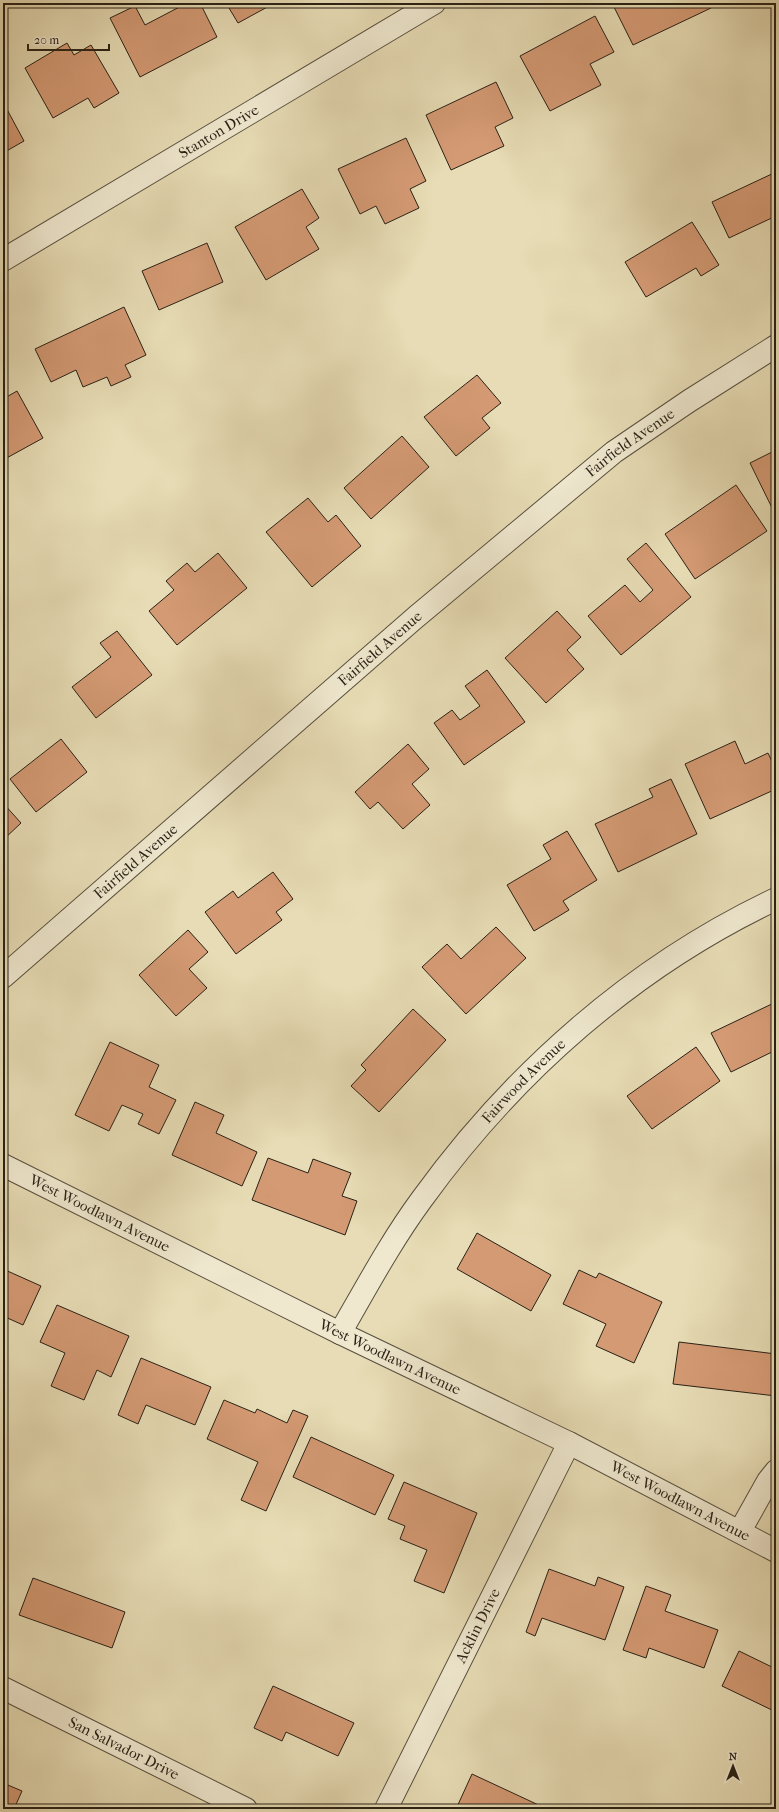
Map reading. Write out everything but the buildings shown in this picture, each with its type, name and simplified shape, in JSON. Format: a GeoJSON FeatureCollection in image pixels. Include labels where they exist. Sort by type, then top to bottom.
{"type":"FeatureCollection","features":[{"type":"Feature","properties":{"kind":"street","name":"Stanton Drive"},"geometry":{"type":"LineString","coordinates":[[3,260],[434,3]]}},
{"type":"Feature","properties":{"kind":"street","name":"Fairfield Avenue"},"geometry":{"type":"LineString","coordinates":[[3,977],[416,617],[614,452],[689,401],[776,346]]}},
{"type":"Feature","properties":{"kind":"street","name":"Fairwood Avenue"},"geometry":{"type":"LineString","coordinates":[[340,1333],[388,1250],[421,1200],[457,1152],[491,1112],[538,1064],[579,1026],[614,998],[674,955],[776,898]]}},
{"type":"Feature","properties":{"kind":"street","name":"West Woodlawn Avenue"},"geometry":{"type":"LineString","coordinates":[[3,1165],[340,1333],[569,1443],[776,1551]]}},
{"type":"Feature","properties":{"kind":"street","name":"Acklin Drive"},"geometry":{"type":"LineString","coordinates":[[386,1809],[569,1443]]}},
{"type":"Feature","properties":{"kind":"street"},"geometry":{"type":"LineString","coordinates":[[740,1531],[768,1482],[776,1471]]}},
{"type":"Feature","properties":{"kind":"street","name":"San Salvador Drive"},"geometry":{"type":"LineString","coordinates":[[3,1688],[246,1809]]}}]}
